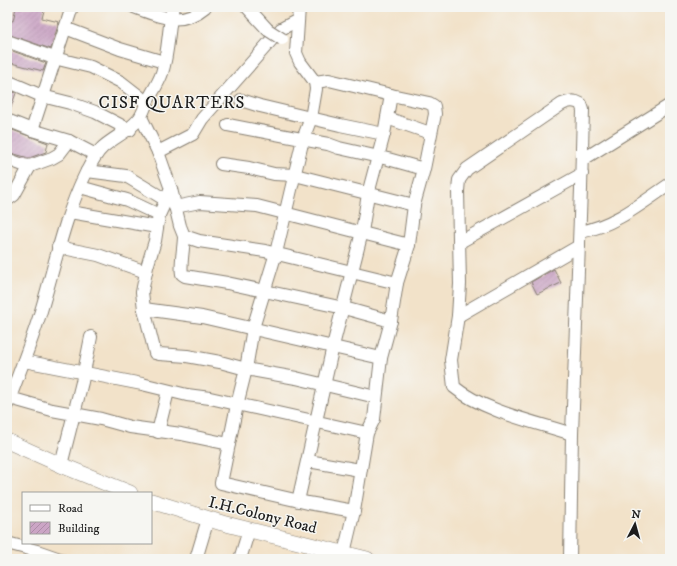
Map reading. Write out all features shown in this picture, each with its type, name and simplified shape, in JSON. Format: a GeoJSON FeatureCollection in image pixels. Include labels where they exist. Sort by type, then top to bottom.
{"type":"FeatureCollection","features":[{"type":"Feature","properties":{"kind":"street"},"geometry":{"type":"LineString","coordinates":[[32,130],[54,58],[72,7]]}},
{"type":"Feature","properties":{"kind":"street"},"geometry":{"type":"LineString","coordinates":[[134,7],[170,19],[186,18],[205,7]]}},
{"type":"Feature","properties":{"kind":"street"},"geometry":{"type":"LineString","coordinates":[[173,7],[162,74],[141,117],[130,130],[103,147],[96,155],[80,187],[58,247],[42,309],[17,381],[8,402],[73,414],[130,427],[181,434],[229,444]]}},
{"type":"Feature","properties":{"kind":"street"},"geometry":{"type":"LineString","coordinates":[[247,7],[268,30],[282,39],[297,43]]}},
{"type":"Feature","properties":{"kind":"street"},"geometry":{"type":"LineString","coordinates":[[298,12],[297,58],[315,82],[316,89],[276,254],[263,290],[253,328],[246,369],[221,483],[298,501],[354,511]]}},
{"type":"Feature","properties":{"kind":"street"},"geometry":{"type":"LineString","coordinates":[[158,152],[193,134],[202,119],[280,29],[298,12]]}},
{"type":"Feature","properties":{"kind":"street"},"geometry":{"type":"LineString","coordinates":[[65,28],[164,62]]}},
{"type":"Feature","properties":{"kind":"street"},"geometry":{"type":"LineString","coordinates":[[7,41],[54,58],[91,67],[127,86],[147,104]]}},
{"type":"Feature","properties":{"kind":"street"},"geometry":{"type":"LineString","coordinates":[[315,82],[329,80],[429,103],[434,106],[435,114],[424,169],[414,205],[409,245],[397,283],[391,321],[381,358],[374,419],[367,433],[354,511],[344,553]]}},
{"type":"Feature","properties":{"kind":"street"},"geometry":{"type":"LineString","coordinates":[[7,81],[42,96],[70,103],[95,112],[130,130]]}},
{"type":"Feature","properties":{"kind":"street"},"geometry":{"type":"LineString","coordinates":[[298,501],[333,346],[344,308],[362,232],[368,194],[384,134],[391,95]]}},
{"type":"Feature","properties":{"kind":"street"},"geometry":{"type":"LineString","coordinates":[[241,100],[310,118],[384,134]]}},
{"type":"Feature","properties":{"kind":"street"},"geometry":{"type":"LineString","coordinates":[[570,559],[572,434],[583,110],[581,104],[577,101],[569,101],[562,104],[467,168],[459,180],[460,284],[458,316],[450,360],[454,387],[464,395],[481,404],[572,434]]}},
{"type":"Feature","properties":{"kind":"street"},"geometry":{"type":"LineString","coordinates":[[582,160],[670,105]]}},
{"type":"Feature","properties":{"kind":"street"},"geometry":{"type":"LineString","coordinates":[[141,117],[158,152],[171,199],[184,236],[181,269],[182,274],[193,278],[227,282],[344,308],[391,321]]}},
{"type":"Feature","properties":{"kind":"street"},"geometry":{"type":"LineString","coordinates":[[387,118],[430,133]]}},
{"type":"Feature","properties":{"kind":"street"},"geometry":{"type":"LineString","coordinates":[[7,120],[32,130],[69,141],[96,155]]}},
{"type":"Feature","properties":{"kind":"street"},"geometry":{"type":"LineString","coordinates":[[228,125],[328,144],[424,169]]}},
{"type":"Feature","properties":{"kind":"street"},"geometry":{"type":"LineString","coordinates":[[7,159],[30,166],[59,154],[69,141]]}},
{"type":"Feature","properties":{"kind":"street"},"geometry":{"type":"LineString","coordinates":[[221,164],[249,168],[274,174],[295,175],[414,205]]}},
{"type":"Feature","properties":{"kind":"street"},"geometry":{"type":"LineString","coordinates":[[7,200],[14,194],[30,166]]}},
{"type":"Feature","properties":{"kind":"street"},"geometry":{"type":"LineString","coordinates":[[87,171],[126,176],[171,199],[257,206],[409,245]]}},
{"type":"Feature","properties":{"kind":"street"},"geometry":{"type":"LineString","coordinates":[[460,242],[582,174]]}},
{"type":"Feature","properties":{"kind":"street"},"geometry":{"type":"LineString","coordinates":[[580,232],[593,230],[618,218],[670,184]]}},
{"type":"Feature","properties":{"kind":"street"},"geometry":{"type":"LineString","coordinates":[[80,187],[126,200],[159,215]]}},
{"type":"Feature","properties":{"kind":"street"},"geometry":{"type":"LineString","coordinates":[[171,199],[159,215],[153,248],[142,292],[144,309],[155,353],[187,356],[220,362],[376,397]]}},
{"type":"Feature","properties":{"kind":"street"},"geometry":{"type":"LineString","coordinates":[[70,212],[157,227]]}},
{"type":"Feature","properties":{"kind":"street"},"geometry":{"type":"LineString","coordinates":[[184,236],[199,242],[264,251],[397,283]]}},
{"type":"Feature","properties":{"kind":"street"},"geometry":{"type":"LineString","coordinates":[[458,316],[579,246]]}},
{"type":"Feature","properties":{"kind":"street"},"geometry":{"type":"LineString","coordinates":[[58,247],[98,255],[146,272]]}},
{"type":"Feature","properties":{"kind":"street"},"geometry":{"type":"LineString","coordinates":[[144,309],[202,317],[381,358]]}},
{"type":"Feature","properties":{"kind":"street"},"geometry":{"type":"LineString","coordinates":[[61,465],[91,337]]}},
{"type":"Feature","properties":{"kind":"street"},"geometry":{"type":"LineString","coordinates":[[24,361],[83,372],[168,391],[210,398],[367,433]]}},
{"type":"Feature","properties":{"kind":"street"},"geometry":{"type":"LineString","coordinates":[[158,432],[168,391]]}},
{"type":"Feature","properties":{"kind":"street"},"geometry":{"type":"LineString","coordinates":[[7,441],[128,492]]}},
{"type":"Feature","properties":{"kind":"street"},"geometry":{"type":"LineString","coordinates":[[308,461],[360,470]]}},
{"type":"Feature","properties":{"kind":"street","name":"I.H.Colony Road"},"geometry":{"type":"LineString","coordinates":[[152,501],[208,519],[367,559]]}},
{"type":"Feature","properties":{"kind":"street"},"geometry":{"type":"LineString","coordinates":[[196,559],[208,519]]}},
{"type":"Feature","properties":{"kind":"street"},"geometry":{"type":"LineString","coordinates":[[240,559],[249,530]]}},
{"type":"Feature","properties":{"kind":"street"},"geometry":{"type":"LineString","coordinates":[[7,543],[60,559]]}},
{"type":"Feature","properties":{"kind":"building"},"geometry":{"type":"Polygon","coordinates":[[[16,7],[45,7],[42,18],[59,22],[51,49],[7,34],[7,20],[13,21],[16,7]]]}},
{"type":"Feature","properties":{"kind":"building"},"geometry":{"type":"Polygon","coordinates":[[[7,49],[46,63],[43,71],[7,62],[7,49]]]}},
{"type":"Feature","properties":{"kind":"building"},"geometry":{"type":"Polygon","coordinates":[[[8,90],[16,93],[9,113],[7,113],[7,93],[8,90]]]}},
{"type":"Feature","properties":{"kind":"building"},"geometry":{"type":"Polygon","coordinates":[[[7,128],[48,143],[46,152],[29,158],[7,152],[7,128]]]}},
{"type":"Feature","properties":{"kind":"building"},"geometry":{"type":"Polygon","coordinates":[[[554,269],[561,283],[537,294],[531,282],[554,269]]]}},
{"type":"Feature","properties":{"kind":"district","name":"CISF QUARTERS"},"geometry":{"type":"Point","coordinates":[172,102]}}]}
